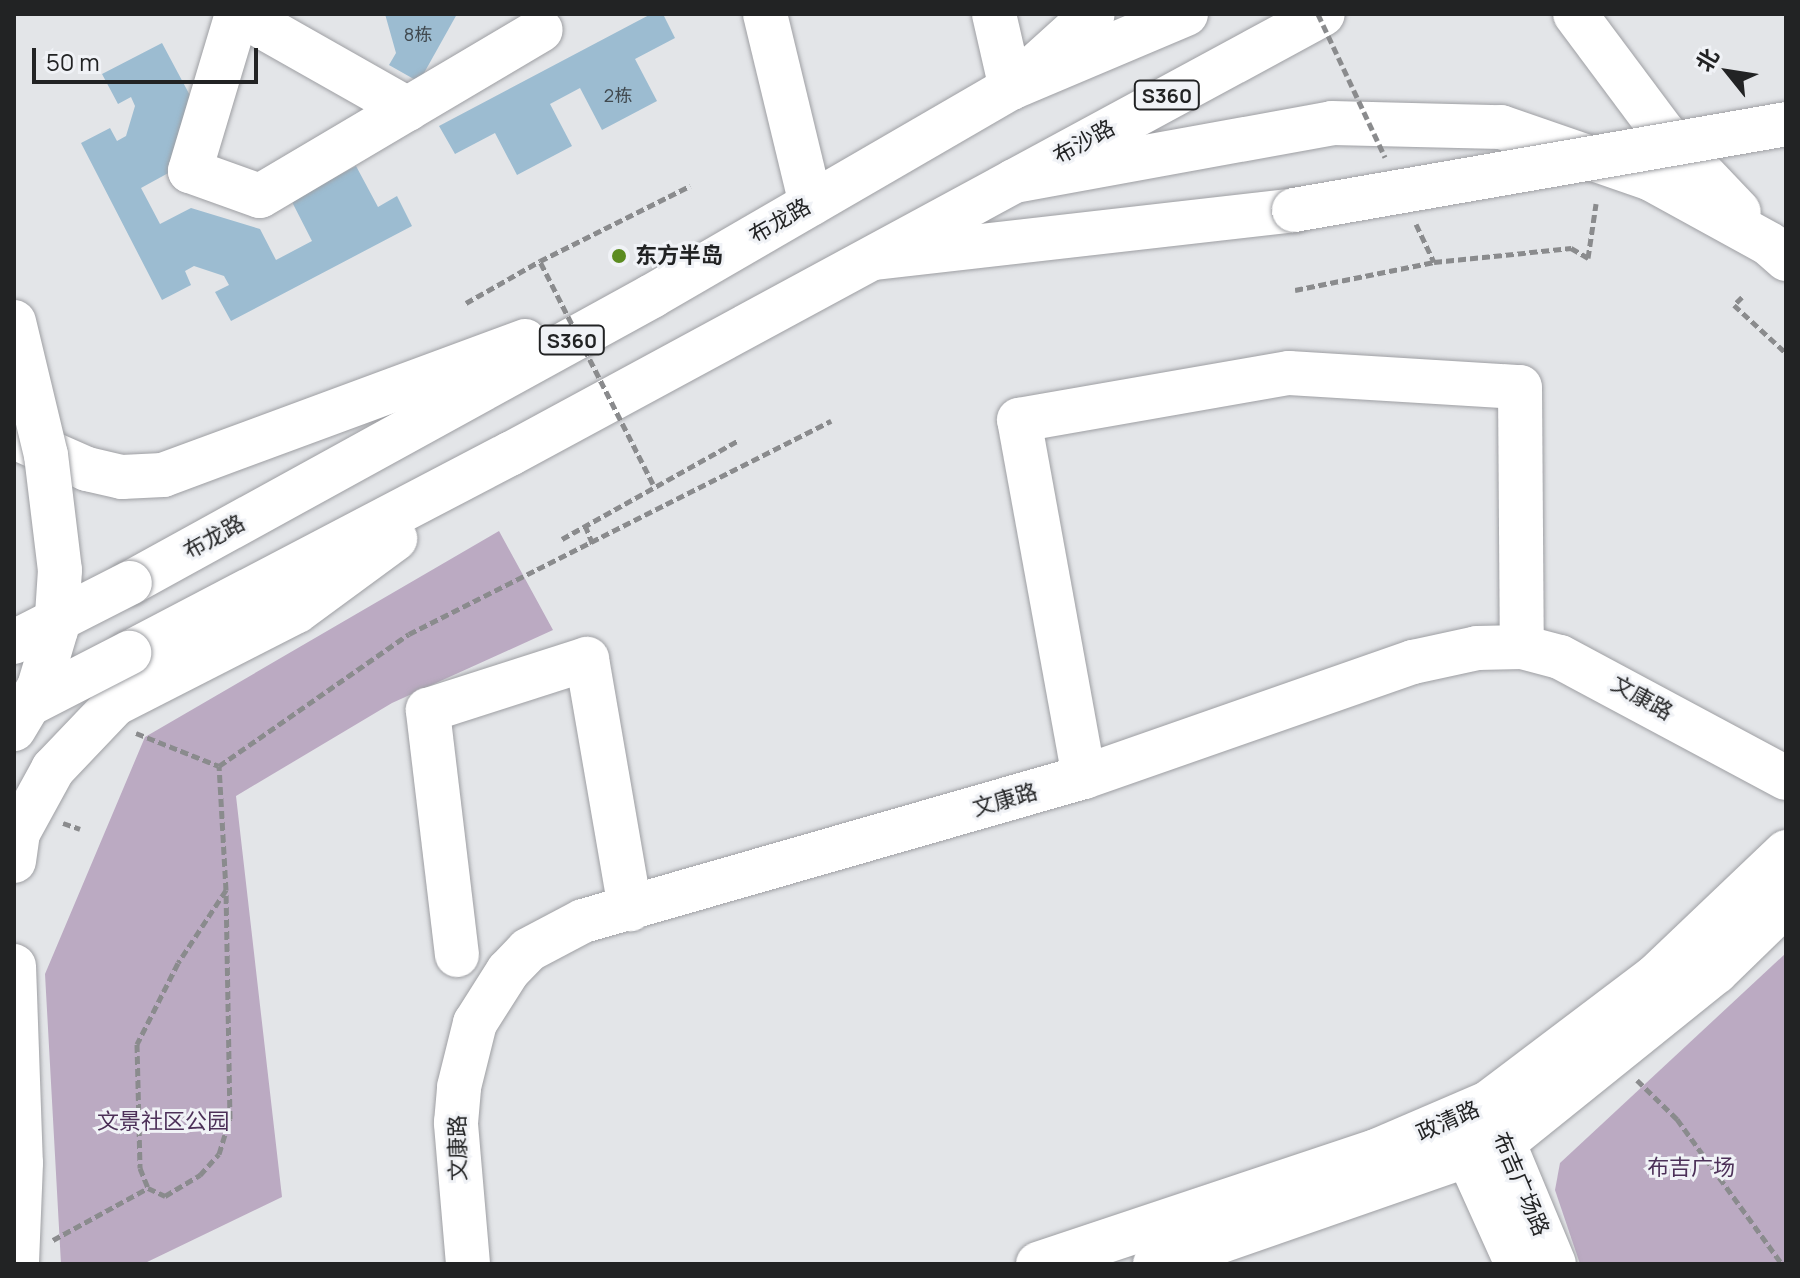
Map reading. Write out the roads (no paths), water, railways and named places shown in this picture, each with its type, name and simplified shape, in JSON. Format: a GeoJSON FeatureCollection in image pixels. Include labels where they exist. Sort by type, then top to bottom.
{"type":"FeatureCollection","features":[{"type":"Feature","properties":{"kind":"main road"},"geometry":{"type":"LineString","coordinates":[[408,109],[239,14],[190,171],[260,196],[408,109],[541,19]]}},
{"type":"Feature","properties":{"kind":"main road"},"geometry":{"type":"LineString","coordinates":[[765,14],[811,204]]}},
{"type":"Feature","properties":{"kind":"main road"},"geometry":{"type":"LineString","coordinates":[[994,14],[1011,88],[1093,14]]}},
{"type":"Feature","properties":{"kind":"main road","name":"布龙路"},"geometry":{"type":"LineString","coordinates":[[14,642],[130,583],[652,296],[1011,88],[1186,14]]}},
{"type":"Feature","properties":{"kind":"main road","name":"布沙路"},"geometry":{"type":"LineString","coordinates":[[1014,181],[1323,14]]}},
{"type":"Feature","properties":{"kind":"main road"},"geometry":{"type":"LineString","coordinates":[[1577,19],[1663,132],[1778,252]]}},
{"type":"Feature","properties":{"kind":"main road"},"geometry":{"type":"LineString","coordinates":[[1014,181],[1332,123],[1501,127],[1651,179],[1778,252]]}},
{"type":"Feature","properties":{"kind":"main road"},"geometry":{"type":"LineString","coordinates":[[875,258],[1294,210],[1786,124]]}},
{"type":"Feature","properties":{"kind":"main road","name":"S360"},"geometry":{"type":"LineString","coordinates":[[14,712],[510,454],[1014,181]]}},
{"type":"Feature","properties":{"kind":"main road"},"geometry":{"type":"LineString","coordinates":[[14,437],[87,469],[122,477],[163,475],[652,296]]}},
{"type":"Feature","properties":{"kind":"main road"},"geometry":{"type":"LineString","coordinates":[[14,322],[46,455],[60,570],[56,630],[39,687],[14,729]]}},
{"type":"Feature","properties":{"kind":"main road"},"geometry":{"type":"LineString","coordinates":[[1084,777],[1019,420],[1289,373],[1520,387],[1522,647]]}},
{"type":"Feature","properties":{"kind":"main road"},"geometry":{"type":"LineString","coordinates":[[14,861],[18,833],[53,769],[115,704],[297,611],[510,454]]}},
{"type":"Feature","properties":{"kind":"main road","name":"文康路"},"geometry":{"type":"LineString","coordinates":[[468,1264],[456,1123],[459,1087],[475,1023],[508,971],[528,950],[553,933],[1084,777],[1413,662],[1477,648],[1522,647],[1592,671],[1786,778]]}},
{"type":"Feature","properties":{"kind":"main road"},"geometry":{"type":"LineString","coordinates":[[457,955],[428,710],[587,659],[630,909]]}},
{"type":"Feature","properties":{"kind":"main road","name":"政清路"},"geometry":{"type":"LineString","coordinates":[[1038,1264],[1376,1151],[1478,1130],[1656,976],[1786,852]]}},
{"type":"Feature","properties":{"kind":"main road","name":"政清路"},"geometry":{"type":"LineString","coordinates":[[1155,1264],[1478,1130],[1613,1057],[1716,972],[1786,904]]}},
{"type":"Feature","properties":{"kind":"main road"},"geometry":{"type":"LineString","coordinates":[[14,966],[21,1163],[34,1252]]}},
{"type":"Feature","properties":{"kind":"main road","name":"布吉广场路"},"geometry":{"type":"LineString","coordinates":[[1478,1130],[1517,1264]]}},
{"type":"Feature","properties":{"kind":"main road","name":"布吉广场路"},"geometry":{"type":"LineString","coordinates":[[1478,1130],[1554,1264]]}},
{"type":"Feature","properties":{"kind":"place","name":"东方半岛"},"geometry":{"type":"Point","coordinates":[619,256]}},
{"type":"Feature","properties":{"kind":"park label","name":"文景社区公园"},"geometry":{"type":"Point","coordinates":[163,1122]}},
{"type":"Feature","properties":{"kind":"park label","name":"布吉广场"},"geometry":{"type":"Point","coordinates":[1691,1168]}}]}
